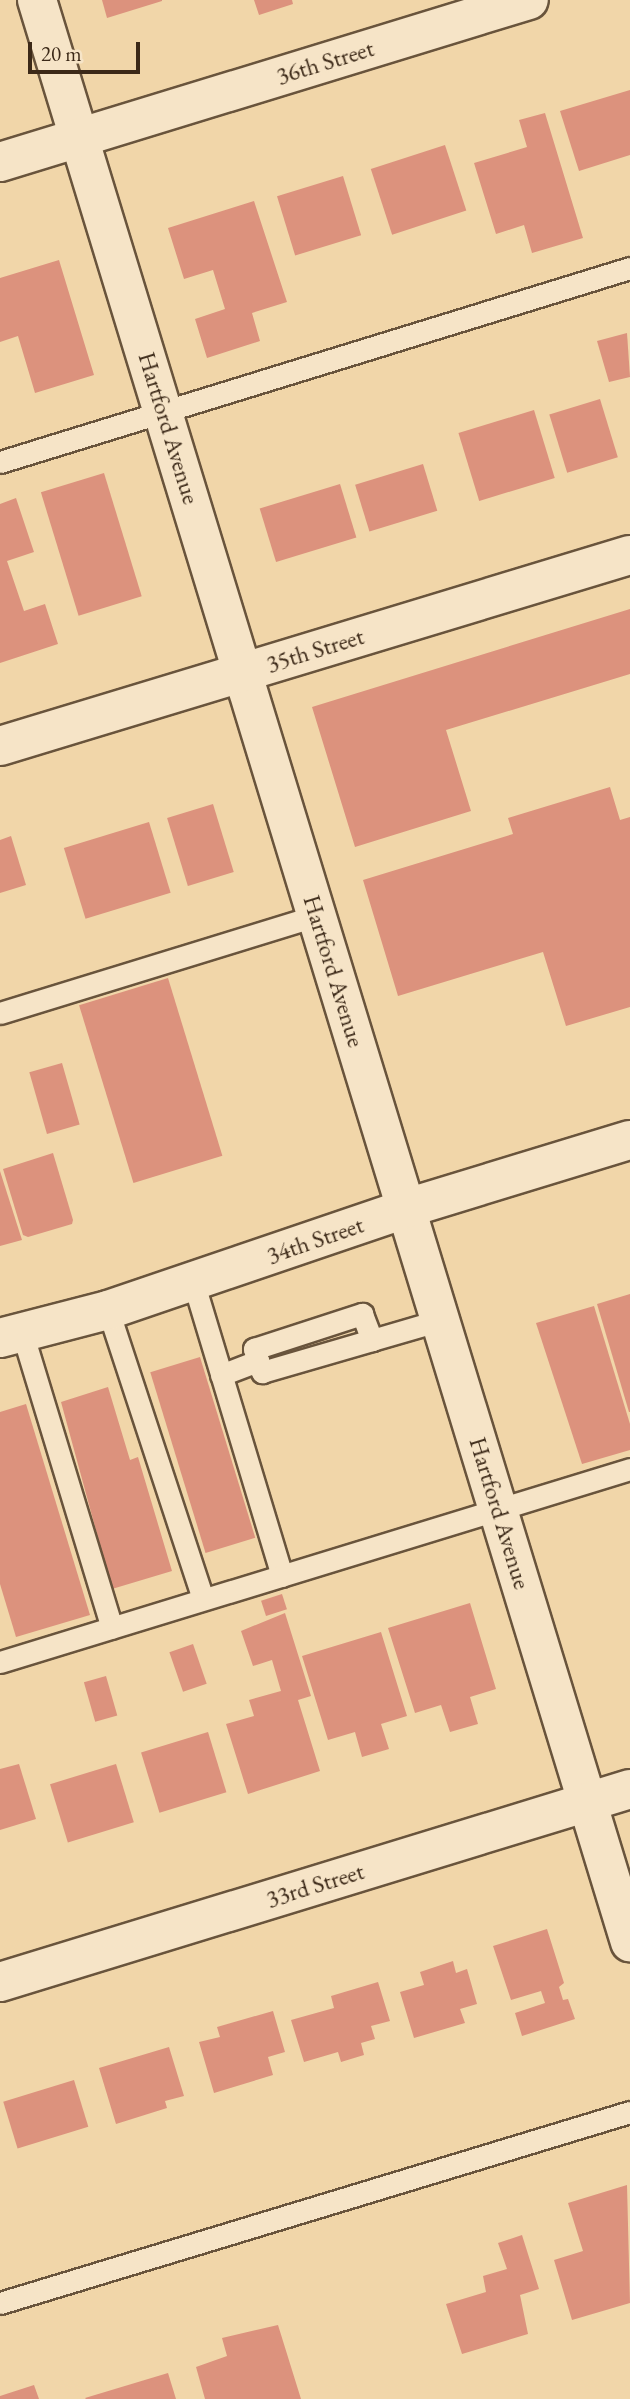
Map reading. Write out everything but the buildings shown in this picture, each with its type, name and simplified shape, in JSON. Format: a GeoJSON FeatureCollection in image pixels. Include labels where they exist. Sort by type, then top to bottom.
{"type":"FeatureCollection","features":[{"type":"Feature","properties":{"kind":"street","name":"Hartford Avenue"},"geometry":{"type":"LineString","coordinates":[[37,0],[630,1942]]}},
{"type":"Feature","properties":{"kind":"street","name":"36th Street"},"geometry":{"type":"LineString","coordinates":[[0,162],[529,0]]}},
{"type":"Feature","properties":{"kind":"street","name":"35th Street"},"geometry":{"type":"LineString","coordinates":[[0,746],[630,555]]}},
{"type":"Feature","properties":{"kind":"street","name":"34th Street"},"geometry":{"type":"LineString","coordinates":[[11,1335],[108,1310],[407,1208],[630,1140]]}},
{"type":"Feature","properties":{"kind":"street","name":"33rd Street"},"geometry":{"type":"LineString","coordinates":[[0,1982],[630,1789]]}},
{"type":"Feature","properties":{"kind":"lane"},"geometry":{"type":"LineString","coordinates":[[0,462],[164,414],[630,268]]}},
{"type":"Feature","properties":{"kind":"lane"},"geometry":{"type":"LineString","coordinates":[[0,1013],[318,915]]}},
{"type":"Feature","properties":{"kind":"lane"},"geometry":{"type":"LineString","coordinates":[[193,1282],[282,1576]]}},
{"type":"Feature","properties":{"kind":"lane"},"geometry":{"type":"LineString","coordinates":[[108,1310],[203,1599]]}},
{"type":"Feature","properties":{"kind":"lane"},"geometry":{"type":"LineString","coordinates":[[220,1375],[258,1361],[254,1349],[362,1314],[373,1340],[441,1320]]}},
{"type":"Feature","properties":{"kind":"lane"},"geometry":{"type":"LineString","coordinates":[[11,1335],[112,1628]]}},
{"type":"Feature","properties":{"kind":"lane"},"geometry":{"type":"LineString","coordinates":[[0,1662],[630,1469]]}},
{"type":"Feature","properties":{"kind":"lane"},"geometry":{"type":"LineString","coordinates":[[0,2303],[630,2112]]}}]}
